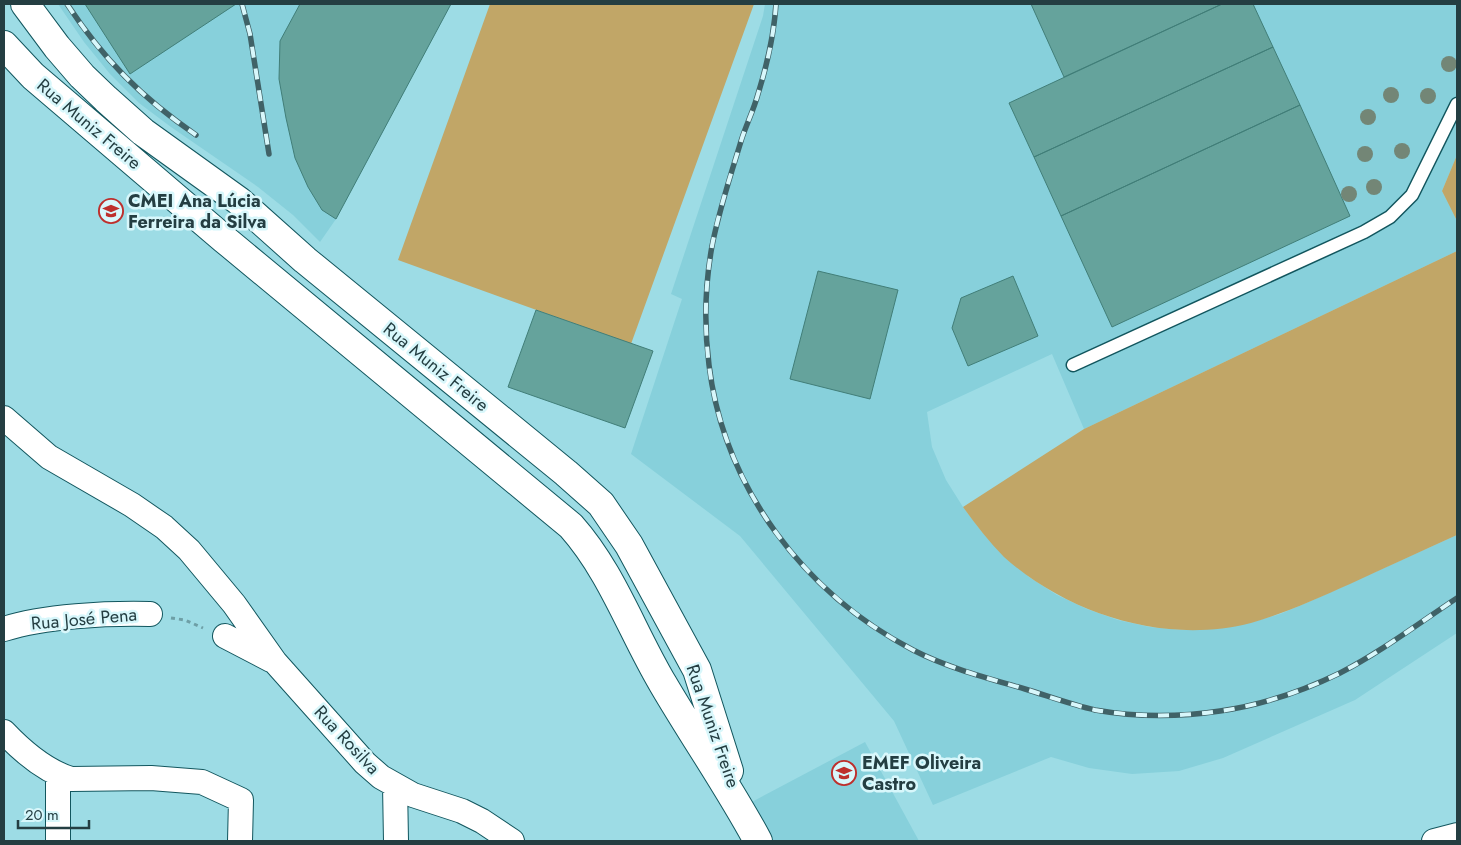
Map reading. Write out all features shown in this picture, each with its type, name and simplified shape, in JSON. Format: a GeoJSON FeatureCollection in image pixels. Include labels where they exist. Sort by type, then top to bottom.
{"type":"FeatureCollection","features":[{"type":"Feature","properties":{"kind":"street","name":"Rua Muniz Freire"},"geometry":{"type":"LineString","coordinates":[[26,4],[57,46],[82,76],[106,100],[143,132],[239,200],[305,260],[566,473],[601,504],[629,545],[697,670],[740,807]]}},
{"type":"Feature","properties":{"kind":"street","name":"Rua Muniz Freire"},"geometry":{"type":"LineString","coordinates":[[4,45],[33,76],[231,246],[571,526],[596,556],[662,684],[740,807],[758,841]]}},
{"type":"Feature","properties":{"kind":"street"},"geometry":{"type":"LineString","coordinates":[[380,369],[401,338]]}},
{"type":"Feature","properties":{"kind":"street","name":"Rua Rosilva"},"geometry":{"type":"LineString","coordinates":[[4,418],[14,440],[49,457],[132,505],[164,527],[189,550],[212,576],[275,662],[365,763],[381,777],[413,796],[462,811],[482,821],[512,841]]}},
{"type":"Feature","properties":{"kind":"street","name":"Rua José Pena"},"geometry":{"type":"LineString","coordinates":[[4,629],[62,619],[150,614]]}},
{"type":"Feature","properties":{"kind":"street"},"geometry":{"type":"LineString","coordinates":[[225,636],[275,662]]}},
{"type":"Feature","properties":{"kind":"street"},"geometry":{"type":"LineString","coordinates":[[4,732],[29,755],[58,775],[71,778],[151,778],[202,782],[241,800],[240,841]]}},
{"type":"Feature","properties":{"kind":"street"},"geometry":{"type":"LineString","coordinates":[[58,775],[58,841]]}},
{"type":"Feature","properties":{"kind":"street"},"geometry":{"type":"LineString","coordinates":[[395,785],[396,841]]}},
{"type":"Feature","properties":{"kind":"street"},"geometry":{"type":"LineString","coordinates":[[1434,841],[1457,835]]}},
{"type":"Feature","properties":{"kind":"lane"},"geometry":{"type":"LineString","coordinates":[[1073,365],[1364,232],[1390,217],[1412,195],[1457,104]]}},
{"type":"Feature","properties":{"kind":"path","name":"Rua José Pena"},"geometry":{"type":"LineString","coordinates":[[150,614],[185,620],[225,636]]}},
{"type":"Feature","properties":{"kind":"shaded area"},"geometry":{"type":"Polygon","coordinates":[[[58,4],[451,4],[336,219],[320,242],[293,215],[258,187],[139,103],[110,74],[84,42],[58,4]]]}},
{"type":"Feature","properties":{"kind":"shaded area"},"geometry":{"type":"Polygon","coordinates":[[[490,4],[754,4],[631,344],[398,260],[490,4]]]}},
{"type":"Feature","properties":{"kind":"shaded area"},"geometry":{"type":"Polygon","coordinates":[[[765,4],[1457,4],[1457,155],[1442,191],[1457,221],[1457,251],[1084,429],[1052,354],[927,412],[932,447],[946,480],[982,532],[1004,556],[1029,577],[1057,595],[1087,609],[1118,620],[1150,627],[1183,630],[1249,623],[1280,614],[1311,601],[1457,535],[1457,633],[1355,700],[1223,758],[1179,771],[1132,774],[1089,768],[1051,757],[933,805],[894,721],[740,536],[631,454],[682,299],[671,294],[763,16],[765,4]]]}},
{"type":"Feature","properties":{"kind":"shaded area"},"geometry":{"type":"Polygon","coordinates":[[[1457,155],[1457,221],[1442,191],[1457,155]]]}},
{"type":"Feature","properties":{"kind":"shaded area"},"geometry":{"type":"Polygon","coordinates":[[[1457,251],[1457,535],[1277,615],[1251,623],[1219,629],[1186,630],[1153,627],[1120,620],[1088,609],[1058,595],[1004,557],[963,507],[1084,429],[1457,251]]]}},
{"type":"Feature","properties":{"kind":"shaded area","name":"EMEF Oliveira Castro"},"geometry":{"type":"Polygon","coordinates":[[[865,742],[919,841],[768,841],[748,804],[865,742]]]}},
{"type":"Feature","properties":{"kind":"building"},"geometry":{"type":"Polygon","coordinates":[[[85,4],[236,4],[130,74],[85,4]]]}},
{"type":"Feature","properties":{"kind":"building"},"geometry":{"type":"Polygon","coordinates":[[[300,4],[451,4],[336,219],[322,210],[308,187],[295,158],[279,79],[280,41],[300,4]]]}},
{"type":"Feature","properties":{"kind":"building"},"geometry":{"type":"Polygon","coordinates":[[[1031,4],[1222,4],[1064,77],[1031,4]]]}},
{"type":"Feature","properties":{"kind":"building"},"geometry":{"type":"Polygon","coordinates":[[[1222,4],[1253,4],[1273,47],[1034,157],[1009,103],[1222,4]]]}},
{"type":"Feature","properties":{"kind":"building"},"geometry":{"type":"Polygon","coordinates":[[[1273,47],[1300,105],[1061,216],[1034,157],[1273,47]]]}},
{"type":"Feature","properties":{"kind":"building"},"geometry":{"type":"Polygon","coordinates":[[[1300,105],[1350,216],[1112,327],[1061,216],[1300,105]]]}},
{"type":"Feature","properties":{"kind":"building"},"geometry":{"type":"Polygon","coordinates":[[[818,271],[898,290],[870,399],[790,379],[818,271]]]}},
{"type":"Feature","properties":{"kind":"building"},"geometry":{"type":"Polygon","coordinates":[[[1013,276],[1038,336],[968,366],[952,328],[961,298],[1013,276]]]}},
{"type":"Feature","properties":{"kind":"building"},"geometry":{"type":"Polygon","coordinates":[[[536,310],[653,351],[625,428],[508,387],[536,310]]]}},
{"type":"Feature","properties":{"kind":"railway"},"geometry":{"type":"LineString","coordinates":[[67,4],[95,43],[125,76],[141,92],[196,135]]}},
{"type":"Feature","properties":{"kind":"railway"},"geometry":{"type":"LineString","coordinates":[[242,4],[250,34],[269,154]]}},
{"type":"Feature","properties":{"kind":"railway"},"geometry":{"type":"LineString","coordinates":[[776,4],[772,38],[764,72],[730,178],[712,246],[707,291],[707,350],[718,410],[732,453],[751,494],[776,532],[805,567],[837,599],[874,626],[913,650],[954,667],[1095,710],[1126,714],[1158,715],[1205,713],[1236,708],[1267,701],[1312,686],[1370,656],[1457,598]]}},
{"type":"Feature","properties":{"kind":"place","name":"CMEI Ana Lúcia Ferreira da Silva"},"geometry":{"type":"Point","coordinates":[111,211]}},
{"type":"Feature","properties":{"kind":"place","name":"EMEF Oliveira Castro"},"geometry":{"type":"Point","coordinates":[844,773]}}]}
